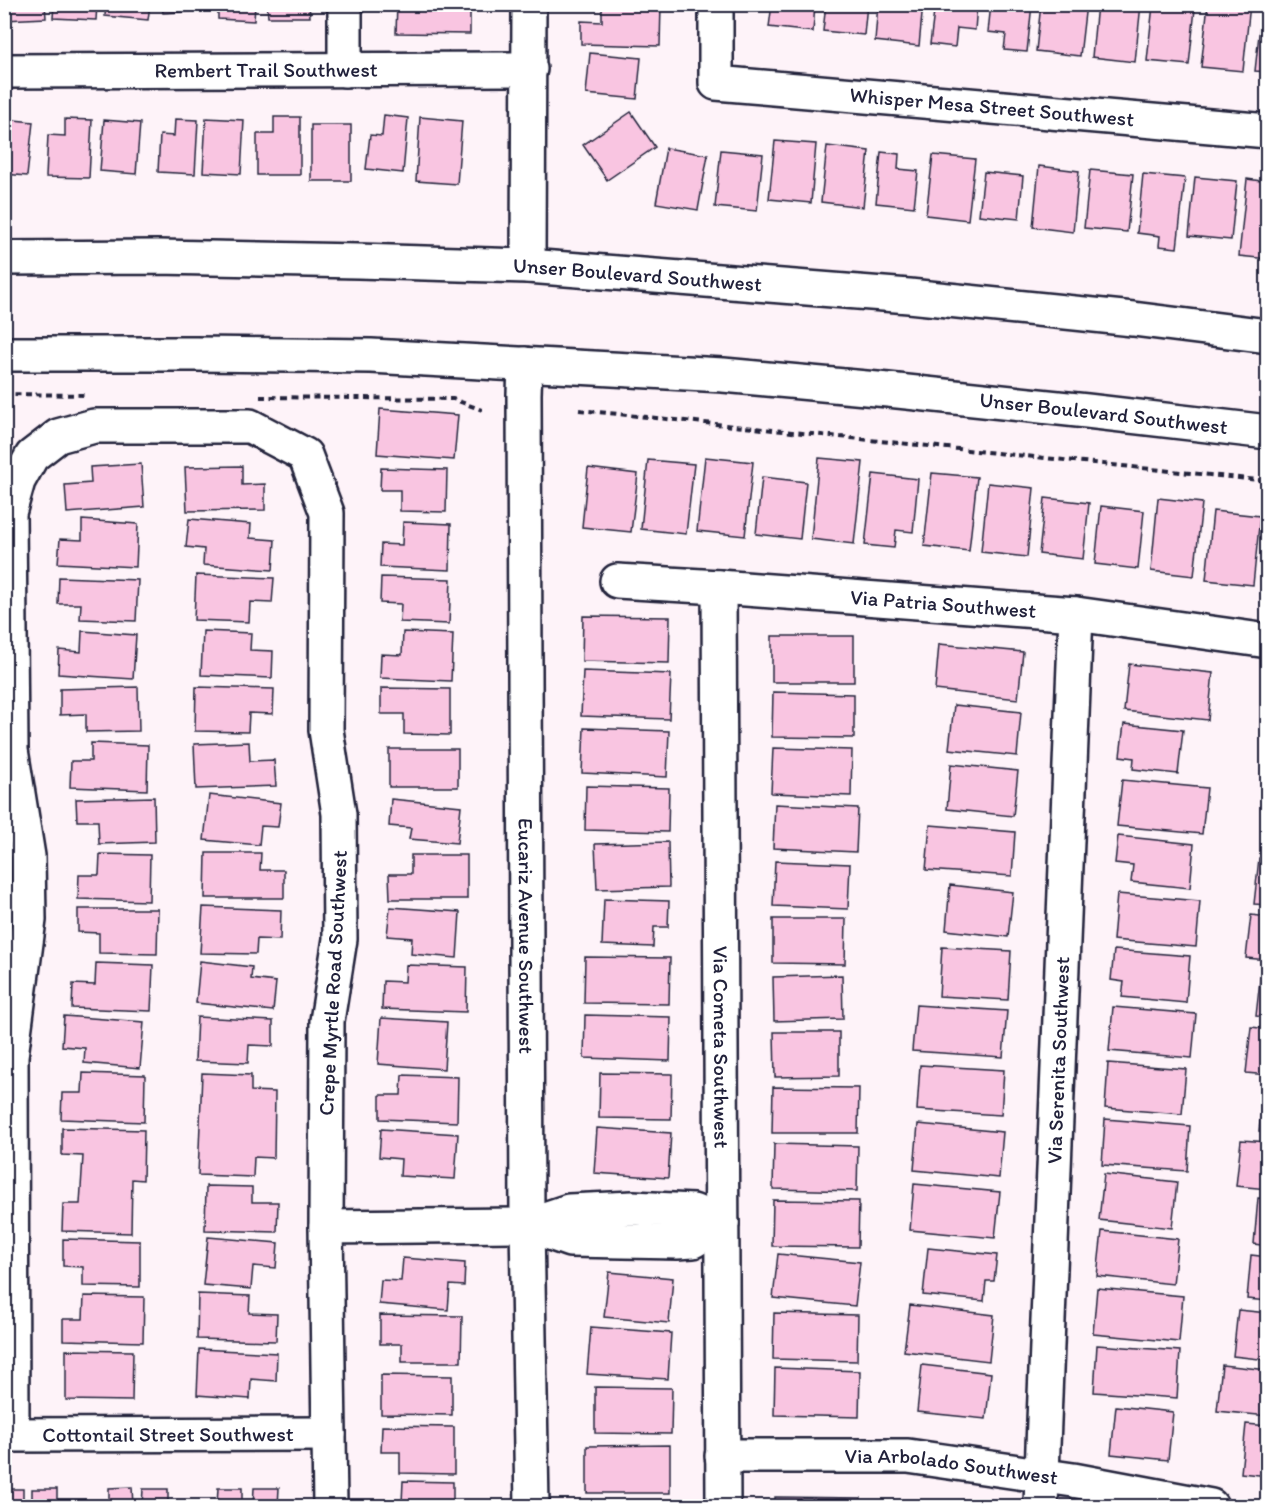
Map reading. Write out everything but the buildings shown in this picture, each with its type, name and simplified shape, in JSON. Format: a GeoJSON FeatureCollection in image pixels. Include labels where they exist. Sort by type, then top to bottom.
{"type":"FeatureCollection","features":[{"type":"Feature","properties":{"kind":"street"},"geometry":{"type":"LineString","coordinates":[[345,4],[345,69]]}},
{"type":"Feature","properties":{"kind":"street"},"geometry":{"type":"LineString","coordinates":[[528,266],[530,4]]}},
{"type":"Feature","properties":{"kind":"street","name":"Whisper Mesa Street Southwest"},"geometry":{"type":"LineString","coordinates":[[716,4],[716,83],[1268,131]]}},
{"type":"Feature","properties":{"kind":"street","name":"Rembert Trail Southwest"},"geometry":{"type":"LineString","coordinates":[[4,71],[530,69]]}},
{"type":"Feature","properties":{"kind":"street","name":"Unser Boulevard Southwest"},"geometry":{"type":"LineString","coordinates":[[4,258],[157,257],[528,266],[909,296],[1133,319],[1268,336]]}},
{"type":"Feature","properties":{"kind":"street","name":"Unser Boulevard Southwest"},"geometry":{"type":"LineString","coordinates":[[4,354],[371,356],[723,375],[888,390],[1268,432]]}},
{"type":"Feature","properties":{"kind":"street","name":"Eucariz Avenue Southwest"},"geometry":{"type":"LineString","coordinates":[[525,364],[527,1225],[532,1506]]}},
{"type":"Feature","properties":{"kind":"street","name":"Crepe Myrtle Road Southwest"},"geometry":{"type":"LineString","coordinates":[[8,1435],[11,1056],[28,920],[28,856],[11,750],[9,513],[18,481],[32,456],[58,436],[94,426],[250,426],[305,455],[327,513],[326,730],[339,814],[340,939],[327,1021],[326,1227],[330,1506]]}},
{"type":"Feature","properties":{"kind":"street","name":"Via Patria Southwest"},"geometry":{"type":"LineString","coordinates":[[617,581],[1076,614],[1268,641]]}},
{"type":"Feature","properties":{"kind":"street","name":"Via Cometa Southwest"},"geometry":{"type":"LineString","coordinates":[[719,587],[723,1506]]}},
{"type":"Feature","properties":{"kind":"street","name":"Via Serenita Southwest"},"geometry":{"type":"LineString","coordinates":[[1042,1491],[1076,614]]}},
{"type":"Feature","properties":{"kind":"street"},"geometry":{"type":"LineString","coordinates":[[326,1227],[527,1225],[570,1240],[677,1242],[693,1241],[722,1223]]}},
{"type":"Feature","properties":{"kind":"street","name":"Cottontail Street Southwest"},"geometry":{"type":"LineString","coordinates":[[8,1435],[329,1434]]}},
{"type":"Feature","properties":{"kind":"street","name":"Via Arbolado Southwest"},"geometry":{"type":"LineString","coordinates":[[722,1456],[908,1456],[1042,1491],[1211,1506]]}},
{"type":"Feature","properties":{"kind":"path"},"geometry":{"type":"LineString","coordinates":[[579,410],[1268,481]]}}]}
